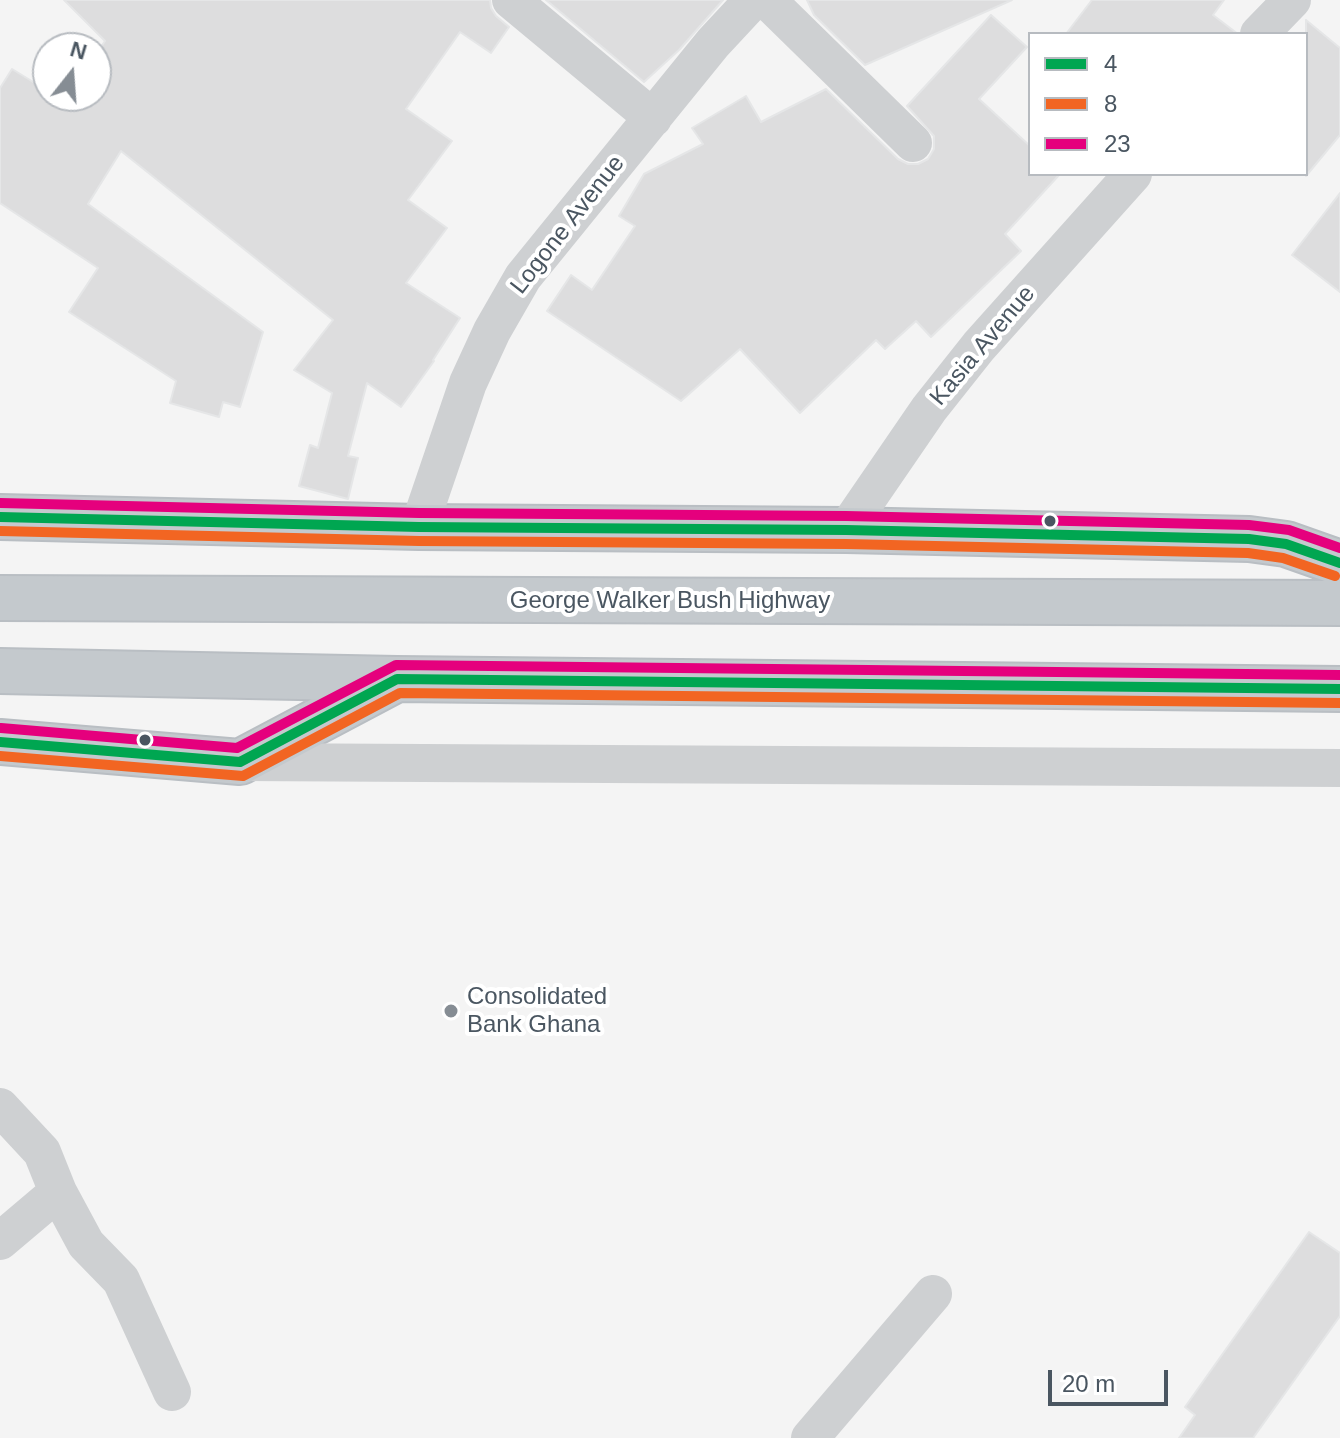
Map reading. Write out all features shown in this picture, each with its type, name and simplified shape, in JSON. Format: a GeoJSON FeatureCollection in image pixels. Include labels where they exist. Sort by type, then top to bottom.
{"type":"FeatureCollection","features":[{"type":"Feature","properties":{"kind":"highway"},"geometry":{"type":"LineString","coordinates":[[0,517],[419,527],[846,530],[1249,539],[1286,544],[1340,563]]}},
{"type":"Feature","properties":{"kind":"highway","name":"George Walker Bush Highway"},"geometry":{"type":"LineString","coordinates":[[0,598],[1340,603]]}},
{"type":"Feature","properties":{"kind":"highway"},"geometry":{"type":"LineString","coordinates":[[0,671],[397,679],[1340,689]]}},
{"type":"Feature","properties":{"kind":"highway"},"geometry":{"type":"LineString","coordinates":[[0,742],[240,762],[397,679]]}},
{"type":"Feature","properties":{"kind":"street"},"geometry":{"type":"LineString","coordinates":[[511,0],[653,118]]}},
{"type":"Feature","properties":{"kind":"street","name":"Logone Avenue"},"geometry":{"type":"LineString","coordinates":[[419,527],[468,383],[492,331],[523,277],[713,43],[753,0]]}},
{"type":"Feature","properties":{"kind":"street"},"geometry":{"type":"LineString","coordinates":[[767,0],[913,143]]}},
{"type":"Feature","properties":{"kind":"street"},"geometry":{"type":"LineString","coordinates":[[1261,32],[1292,0]]}},
{"type":"Feature","properties":{"kind":"street","name":"Kasia Avenue"},"geometry":{"type":"LineString","coordinates":[[846,530],[929,409],[979,346],[1131,176]]}},
{"type":"Feature","properties":{"kind":"street"},"geometry":{"type":"LineString","coordinates":[[240,762],[1340,768]]}},
{"type":"Feature","properties":{"kind":"street"},"geometry":{"type":"LineString","coordinates":[[0,1107],[42,1152],[58,1192],[86,1244],[121,1280],[172,1392]]}},
{"type":"Feature","properties":{"kind":"street"},"geometry":{"type":"LineString","coordinates":[[0,1241],[58,1192]]}},
{"type":"Feature","properties":{"kind":"street"},"geometry":{"type":"LineString","coordinates":[[810,1438],[933,1294]]}},
{"type":"Feature","properties":{"kind":"building"},"geometry":{"type":"Polygon","coordinates":[[[64,0],[490,0],[496,16],[509,27],[491,53],[460,32],[406,109],[452,141],[408,200],[447,228],[406,283],[460,318],[401,407],[367,383],[348,456],[358,458],[348,499],[299,486],[310,445],[318,448],[332,393],[294,370],[333,320],[121,151],[88,204],[263,332],[240,407],[223,402],[219,417],[170,403],[176,381],[69,312],[98,268],[0,203],[0,88],[12,69],[32,81],[32,112],[112,112],[112,32],[96,32],[64,0]]]}},
{"type":"Feature","properties":{"kind":"building"},"geometry":{"type":"Polygon","coordinates":[[[546,0],[723,0],[679,50],[644,82],[546,0]]]}},
{"type":"Feature","properties":{"kind":"building"},"geometry":{"type":"Polygon","coordinates":[[[807,0],[1012,0],[865,65],[814,15],[807,0]]]}},
{"type":"Feature","properties":{"kind":"building"},"geometry":{"type":"Polygon","coordinates":[[[1092,0],[1224,0],[1213,15],[1235,32],[1068,32],[1092,0]]]}},
{"type":"Feature","properties":{"kind":"building"},"geometry":{"type":"Polygon","coordinates":[[[991,15],[1027,47],[979,99],[1028,144],[1028,176],[1058,176],[1005,234],[1021,251],[931,337],[916,321],[885,349],[876,340],[800,413],[740,349],[681,401],[547,311],[571,275],[592,290],[635,226],[619,216],[644,174],[703,144],[692,128],[746,96],[761,122],[826,89],[898,159],[908,164],[918,164],[928,159],[934,149],[934,136],[907,106],[991,15]]]}},
{"type":"Feature","properties":{"kind":"building"},"geometry":{"type":"Polygon","coordinates":[[[1306,20],[1340,48],[1340,135],[1308,174],[1308,32],[1306,20]]]}},
{"type":"Feature","properties":{"kind":"building"},"geometry":{"type":"Polygon","coordinates":[[[1340,193],[1340,292],[1292,255],[1340,193]]]}},
{"type":"Feature","properties":{"kind":"building"},"geometry":{"type":"Polygon","coordinates":[[[1309,1232],[1340,1253],[1340,1316],[1253,1438],[1179,1438],[1195,1415],[1185,1407],[1309,1232]]]}},
{"type":"Feature","properties":{"kind":"transit line","name":"23"},"geometry":{"type":"LineString","coordinates":[[0,503],[419,513],[846,516],[1249,525],[1289,530],[1340,548]]}},
{"type":"Feature","properties":{"kind":"transit line","name":"4"},"geometry":{"type":"LineString","coordinates":[[0,517],[419,527],[846,530],[1249,539],[1286,544],[1340,563]]}},
{"type":"Feature","properties":{"kind":"transit line","name":"8"},"geometry":{"type":"LineString","coordinates":[[0,531],[419,541],[846,544],[1248,553],[1283,558],[1335,576]]}},
{"type":"Feature","properties":{"kind":"transit line","name":"23"},"geometry":{"type":"LineString","coordinates":[[1,728],[237,748],[396,665],[1340,675]]}},
{"type":"Feature","properties":{"kind":"transit line","name":"4"},"geometry":{"type":"LineString","coordinates":[[0,742],[240,762],[397,679],[1340,689]]}},
{"type":"Feature","properties":{"kind":"transit line","name":"8"},"geometry":{"type":"LineString","coordinates":[[0,756],[243,776],[400,693],[1340,703]]}},
{"type":"Feature","properties":{"kind":"place","name":"Consolidated Bank Ghana"},"geometry":{"type":"Point","coordinates":[451,1011]}}]}
